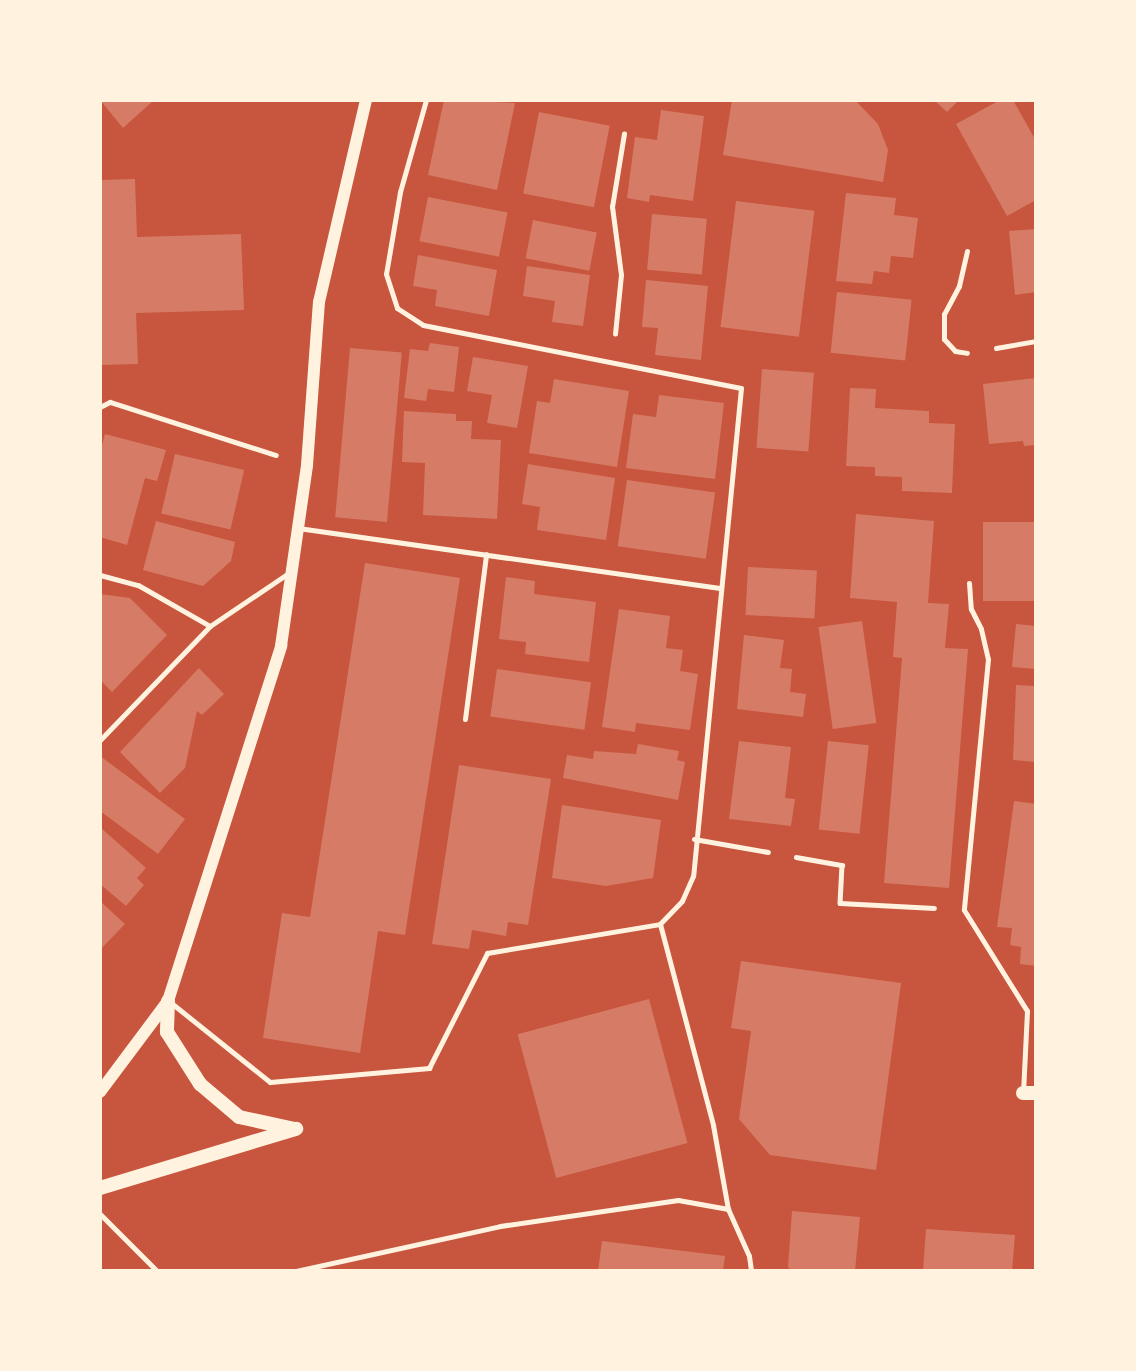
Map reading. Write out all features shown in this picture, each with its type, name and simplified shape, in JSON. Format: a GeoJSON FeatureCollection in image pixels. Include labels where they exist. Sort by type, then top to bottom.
{"type":"FeatureCollection","features":[{"type":"Feature","properties":{"kind":"main road"},"geometry":{"type":"LineString","coordinates":[[100,1188],[296,1129],[239,1117],[200,1084],[167,1032],[168,1001]]}},
{"type":"Feature","properties":{"kind":"street"},"geometry":{"type":"LineString","coordinates":[[100,1092],[168,1001],[281,646],[307,465],[319,302],[366,100]]}},
{"type":"Feature","properties":{"kind":"lane"},"geometry":{"type":"LineString","coordinates":[[168,1001],[270,1082],[429,1068],[487,953],[660,924],[682,901],[693,876],[694,839],[741,388],[424,325],[397,308],[386,274],[400,192],[426,100]]}},
{"type":"Feature","properties":{"kind":"lane"},"geometry":{"type":"LineString","coordinates":[[967,251],[960,286],[944,314],[944,339],[955,351],[967,353]]}},
{"type":"Feature","properties":{"kind":"lane"},"geometry":{"type":"LineString","coordinates":[[298,528],[720,587]]}},
{"type":"Feature","properties":{"kind":"lane"},"geometry":{"type":"LineString","coordinates":[[464,719],[486,555]]}},
{"type":"Feature","properties":{"kind":"lane"},"geometry":{"type":"LineString","coordinates":[[100,740],[210,626],[290,572]]}},
{"type":"Feature","properties":{"kind":"lane"},"geometry":{"type":"LineString","coordinates":[[100,575],[138,585],[210,626]]}},
{"type":"Feature","properties":{"kind":"lane"},"geometry":{"type":"LineString","coordinates":[[969,583],[971,609],[981,629],[988,659],[964,910],[1027,1011],[1030,1093]]}},
{"type":"Feature","properties":{"kind":"lane"},"geometry":{"type":"LineString","coordinates":[[694,839],[768,852]]}},
{"type":"Feature","properties":{"kind":"lane"},"geometry":{"type":"LineString","coordinates":[[660,924],[713,1125],[728,1209],[751,1271]]}},
{"type":"Feature","properties":{"kind":"lane"},"geometry":{"type":"LineString","coordinates":[[296,1271],[500,1226],[678,1200],[728,1209]]}},
{"type":"Feature","properties":{"kind":"lane"},"geometry":{"type":"LineString","coordinates":[[100,1214],[157,1271]]}},
{"type":"Feature","properties":{"kind":"path"},"geometry":{"type":"LineString","coordinates":[[612,363],[621,275],[612,207],[624,134]]}},
{"type":"Feature","properties":{"kind":"path"},"geometry":{"type":"LineString","coordinates":[[967,353],[1036,341]]}},
{"type":"Feature","properties":{"kind":"path"},"geometry":{"type":"LineString","coordinates":[[100,407],[110,402],[307,465]]}},
{"type":"Feature","properties":{"kind":"path"},"geometry":{"type":"LineString","coordinates":[[768,852],[842,865],[840,903],[964,910]]}},
{"type":"Feature","properties":{"kind":"building"},"geometry":{"type":"Polygon","coordinates":[[[100,100],[154,100],[123,128],[100,100]]]}},
{"type":"Feature","properties":{"kind":"building"},"geometry":{"type":"Polygon","coordinates":[[[444,100],[515,103],[497,190],[428,175],[444,100]]]}},
{"type":"Feature","properties":{"kind":"building"},"geometry":{"type":"Polygon","coordinates":[[[732,100],[855,100],[878,124],[888,150],[883,182],[723,155],[732,100]]]}},
{"type":"Feature","properties":{"kind":"building"},"geometry":{"type":"Polygon","coordinates":[[[934,100],[959,100],[947,112],[934,100]]]}},
{"type":"Feature","properties":{"kind":"building"},"geometry":{"type":"Polygon","coordinates":[[[1000,100],[1013,100],[1036,141],[1036,200],[1007,216],[956,124],[1000,100]]]}},
{"type":"Feature","properties":{"kind":"building"},"geometry":{"type":"Polygon","coordinates":[[[661,110],[704,116],[693,201],[650,195],[649,202],[627,198],[635,137],[657,140],[661,110]]]}},
{"type":"Feature","properties":{"kind":"building"},"geometry":{"type":"Polygon","coordinates":[[[539,112],[610,126],[594,207],[523,193],[539,112]]]}},
{"type":"Feature","properties":{"kind":"building"},"geometry":{"type":"Polygon","coordinates":[[[135,179],[137,237],[241,234],[244,310],[136,313],[138,364],[100,365],[100,180],[135,179]]]}},
{"type":"Feature","properties":{"kind":"building"},"geometry":{"type":"Polygon","coordinates":[[[846,193],[896,198],[894,215],[918,218],[913,258],[891,256],[889,273],[874,271],[872,284],[836,281],[846,193]]]}},
{"type":"Feature","properties":{"kind":"building"},"geometry":{"type":"Polygon","coordinates":[[[428,197],[508,212],[499,257],[419,241],[428,197]]]}},
{"type":"Feature","properties":{"kind":"building"},"geometry":{"type":"Polygon","coordinates":[[[736,201],[814,211],[799,337],[721,327],[736,201]]]}},
{"type":"Feature","properties":{"kind":"building"},"geometry":{"type":"Polygon","coordinates":[[[652,214],[707,219],[702,275],[647,270],[652,214]]]}},
{"type":"Feature","properties":{"kind":"building"},"geometry":{"type":"Polygon","coordinates":[[[533,220],[597,232],[589,271],[526,258],[533,220]]]}},
{"type":"Feature","properties":{"kind":"building"},"geometry":{"type":"Polygon","coordinates":[[[1036,229],[1036,292],[1015,295],[1009,231],[1036,229]]]}},
{"type":"Feature","properties":{"kind":"building"},"geometry":{"type":"Polygon","coordinates":[[[418,255],[497,270],[489,316],[435,306],[437,290],[413,286],[418,255]]]}},
{"type":"Feature","properties":{"kind":"building"},"geometry":{"type":"Polygon","coordinates":[[[527,266],[590,275],[583,326],[552,322],[555,301],[523,296],[527,266]]]}},
{"type":"Feature","properties":{"kind":"building"},"geometry":{"type":"Polygon","coordinates":[[[646,280],[708,286],[701,360],[655,355],[658,328],[642,327],[646,280]]]}},
{"type":"Feature","properties":{"kind":"building"},"geometry":{"type":"Polygon","coordinates":[[[837,292],[912,300],[905,361],[831,353],[837,292]]]}},
{"type":"Feature","properties":{"kind":"building"},"geometry":{"type":"Polygon","coordinates":[[[430,343],[459,347],[454,392],[428,389],[426,401],[404,398],[410,349],[428,351],[430,343]]]}},
{"type":"Feature","properties":{"kind":"building"},"geometry":{"type":"Polygon","coordinates":[[[350,348],[402,353],[387,522],[335,517],[350,348]]]}},
{"type":"Feature","properties":{"kind":"building"},"geometry":{"type":"Polygon","coordinates":[[[473,357],[528,366],[517,428],[487,423],[492,395],[467,391],[473,357]]]}},
{"type":"Feature","properties":{"kind":"building"},"geometry":{"type":"Polygon","coordinates":[[[762,369],[814,373],[808,451],[756,448],[762,369]]]}},
{"type":"Feature","properties":{"kind":"building"},"geometry":{"type":"Polygon","coordinates":[[[1036,378],[1036,445],[1024,446],[1023,441],[989,444],[983,384],[1036,378]]]}},
{"type":"Feature","properties":{"kind":"building"},"geometry":{"type":"Polygon","coordinates":[[[554,379],[629,391],[617,467],[529,453],[537,401],[550,403],[554,379]]]}},
{"type":"Feature","properties":{"kind":"building"},"geometry":{"type":"Polygon","coordinates":[[[850,388],[876,389],[875,408],[929,411],[929,423],[955,424],[952,493],[902,491],[902,477],[875,476],[875,467],[846,466],[850,388]]]}},
{"type":"Feature","properties":{"kind":"building"},"geometry":{"type":"Polygon","coordinates":[[[659,395],[724,403],[715,479],[626,468],[633,414],[656,417],[659,395]]]}},
{"type":"Feature","properties":{"kind":"building"},"geometry":{"type":"Polygon","coordinates":[[[404,411],[456,414],[456,421],[472,421],[471,439],[501,440],[497,519],[423,515],[425,463],[402,462],[404,411]]]}},
{"type":"Feature","properties":{"kind":"building"},"geometry":{"type":"Polygon","coordinates":[[[105,434],[166,450],[157,481],[145,478],[127,545],[100,537],[100,452],[105,434]]]}},
{"type":"Feature","properties":{"kind":"building"},"geometry":{"type":"Polygon","coordinates":[[[175,454],[244,470],[230,529],[161,513],[175,454]]]}},
{"type":"Feature","properties":{"kind":"building"},"geometry":{"type":"Polygon","coordinates":[[[528,464],[615,478],[606,540],[537,530],[540,507],[522,504],[528,464]]]}},
{"type":"Feature","properties":{"kind":"building"},"geometry":{"type":"Polygon","coordinates":[[[627,480],[715,492],[706,559],[618,546],[627,480]]]}},
{"type":"Feature","properties":{"kind":"building"},"geometry":{"type":"Polygon","coordinates":[[[856,514],[934,521],[928,603],[949,604],[945,648],[968,649],[949,888],[884,883],[902,658],[893,657],[897,602],[850,598],[856,514]]]}},
{"type":"Feature","properties":{"kind":"building"},"geometry":{"type":"Polygon","coordinates":[[[156,521],[235,542],[231,561],[203,586],[143,570],[156,521]]]}},
{"type":"Feature","properties":{"kind":"building"},"geometry":{"type":"Polygon","coordinates":[[[983,522],[1036,522],[1036,601],[983,601],[983,522]]]}},
{"type":"Feature","properties":{"kind":"building"},"geometry":{"type":"Polygon","coordinates":[[[365,563],[460,578],[405,935],[378,931],[360,1053],[263,1038],[282,913],[310,917],[365,563]]]}},
{"type":"Feature","properties":{"kind":"building"},"geometry":{"type":"Polygon","coordinates":[[[748,567],[817,571],[814,619],[745,615],[748,567]]]}},
{"type":"Feature","properties":{"kind":"building"},"geometry":{"type":"Polygon","coordinates":[[[506,577],[535,581],[534,594],[596,602],[589,662],[525,654],[526,642],[499,639],[506,577]]]}},
{"type":"Feature","properties":{"kind":"building"},"geometry":{"type":"Polygon","coordinates":[[[100,594],[130,598],[167,635],[112,692],[100,680],[100,594]]]}},
{"type":"Feature","properties":{"kind":"building"},"geometry":{"type":"Polygon","coordinates":[[[619,609],[670,616],[666,648],[683,650],[680,671],[698,674],[690,730],[636,723],[635,732],[602,727],[619,609]]]}},
{"type":"Feature","properties":{"kind":"building"},"geometry":{"type":"Polygon","coordinates":[[[862,621],[876,723],[833,729],[818,627],[862,621]]]}},
{"type":"Feature","properties":{"kind":"building"},"geometry":{"type":"Polygon","coordinates":[[[1016,624],[1036,626],[1036,669],[1012,667],[1016,624]]]}},
{"type":"Feature","properties":{"kind":"building"},"geometry":{"type":"Polygon","coordinates":[[[744,635],[784,640],[780,668],[792,669],[790,692],[806,694],[803,717],[737,709],[744,635]]]}},
{"type":"Feature","properties":{"kind":"building"},"geometry":{"type":"Polygon","coordinates":[[[199,668],[224,694],[202,715],[197,711],[185,768],[160,793],[120,752],[199,668]]]}},
{"type":"Feature","properties":{"kind":"building"},"geometry":{"type":"Polygon","coordinates":[[[497,669],[591,682],[584,730],[490,717],[497,669]]]}},
{"type":"Feature","properties":{"kind":"building"},"geometry":{"type":"Polygon","coordinates":[[[1016,685],[1036,686],[1036,762],[1013,760],[1016,685]]]}},
{"type":"Feature","properties":{"kind":"building"},"geometry":{"type":"Polygon","coordinates":[[[739,741],[791,747],[785,798],[795,799],[791,826],[729,819],[739,741]]]}},
{"type":"Feature","properties":{"kind":"building"},"geometry":{"type":"Polygon","coordinates":[[[828,741],[869,745],[859,834],[819,830],[828,741]]]}},
{"type":"Feature","properties":{"kind":"building"},"geometry":{"type":"Polygon","coordinates":[[[638,744],[679,751],[677,760],[685,762],[678,800],[563,778],[567,755],[593,759],[594,751],[636,754],[638,744]]]}},
{"type":"Feature","properties":{"kind":"building"},"geometry":{"type":"Polygon","coordinates":[[[100,756],[185,819],[158,854],[100,811],[100,756]]]}},
{"type":"Feature","properties":{"kind":"building"},"geometry":{"type":"Polygon","coordinates":[[[459,765],[551,779],[528,925],[508,922],[506,936],[472,930],[469,949],[432,944],[459,765]]]}},
{"type":"Feature","properties":{"kind":"building"},"geometry":{"type":"Polygon","coordinates":[[[1014,801],[1036,804],[1036,966],[1020,964],[1021,947],[1010,945],[1012,928],[997,927],[1014,801]]]}},
{"type":"Feature","properties":{"kind":"building"},"geometry":{"type":"Polygon","coordinates":[[[562,805],[661,820],[653,878],[606,886],[552,878],[562,805]]]}},
{"type":"Feature","properties":{"kind":"building"},"geometry":{"type":"Polygon","coordinates":[[[100,827],[146,868],[137,878],[144,885],[126,906],[100,884],[100,827]]]}},
{"type":"Feature","properties":{"kind":"building"},"geometry":{"type":"Polygon","coordinates":[[[100,901],[125,924],[100,950],[100,901]]]}},
{"type":"Feature","properties":{"kind":"building"},"geometry":{"type":"Polygon","coordinates":[[[741,961],[901,983],[876,1170],[770,1155],[739,1119],[751,1031],[731,1028],[741,961]]]}},
{"type":"Feature","properties":{"kind":"building"},"geometry":{"type":"Polygon","coordinates":[[[649,999],[688,1143],[556,1178],[518,1034],[649,999]]]}},
{"type":"Feature","properties":{"kind":"building"},"geometry":{"type":"Polygon","coordinates":[[[792,1211],[860,1217],[855,1271],[792,1271],[788,1267],[792,1211]]]}},
{"type":"Feature","properties":{"kind":"building"},"geometry":{"type":"Polygon","coordinates":[[[926,1229],[1015,1235],[1012,1271],[923,1271],[926,1229]]]}},
{"type":"Feature","properties":{"kind":"building"},"geometry":{"type":"Polygon","coordinates":[[[602,1241],[725,1256],[723,1271],[598,1271],[602,1241]]]}}]}
